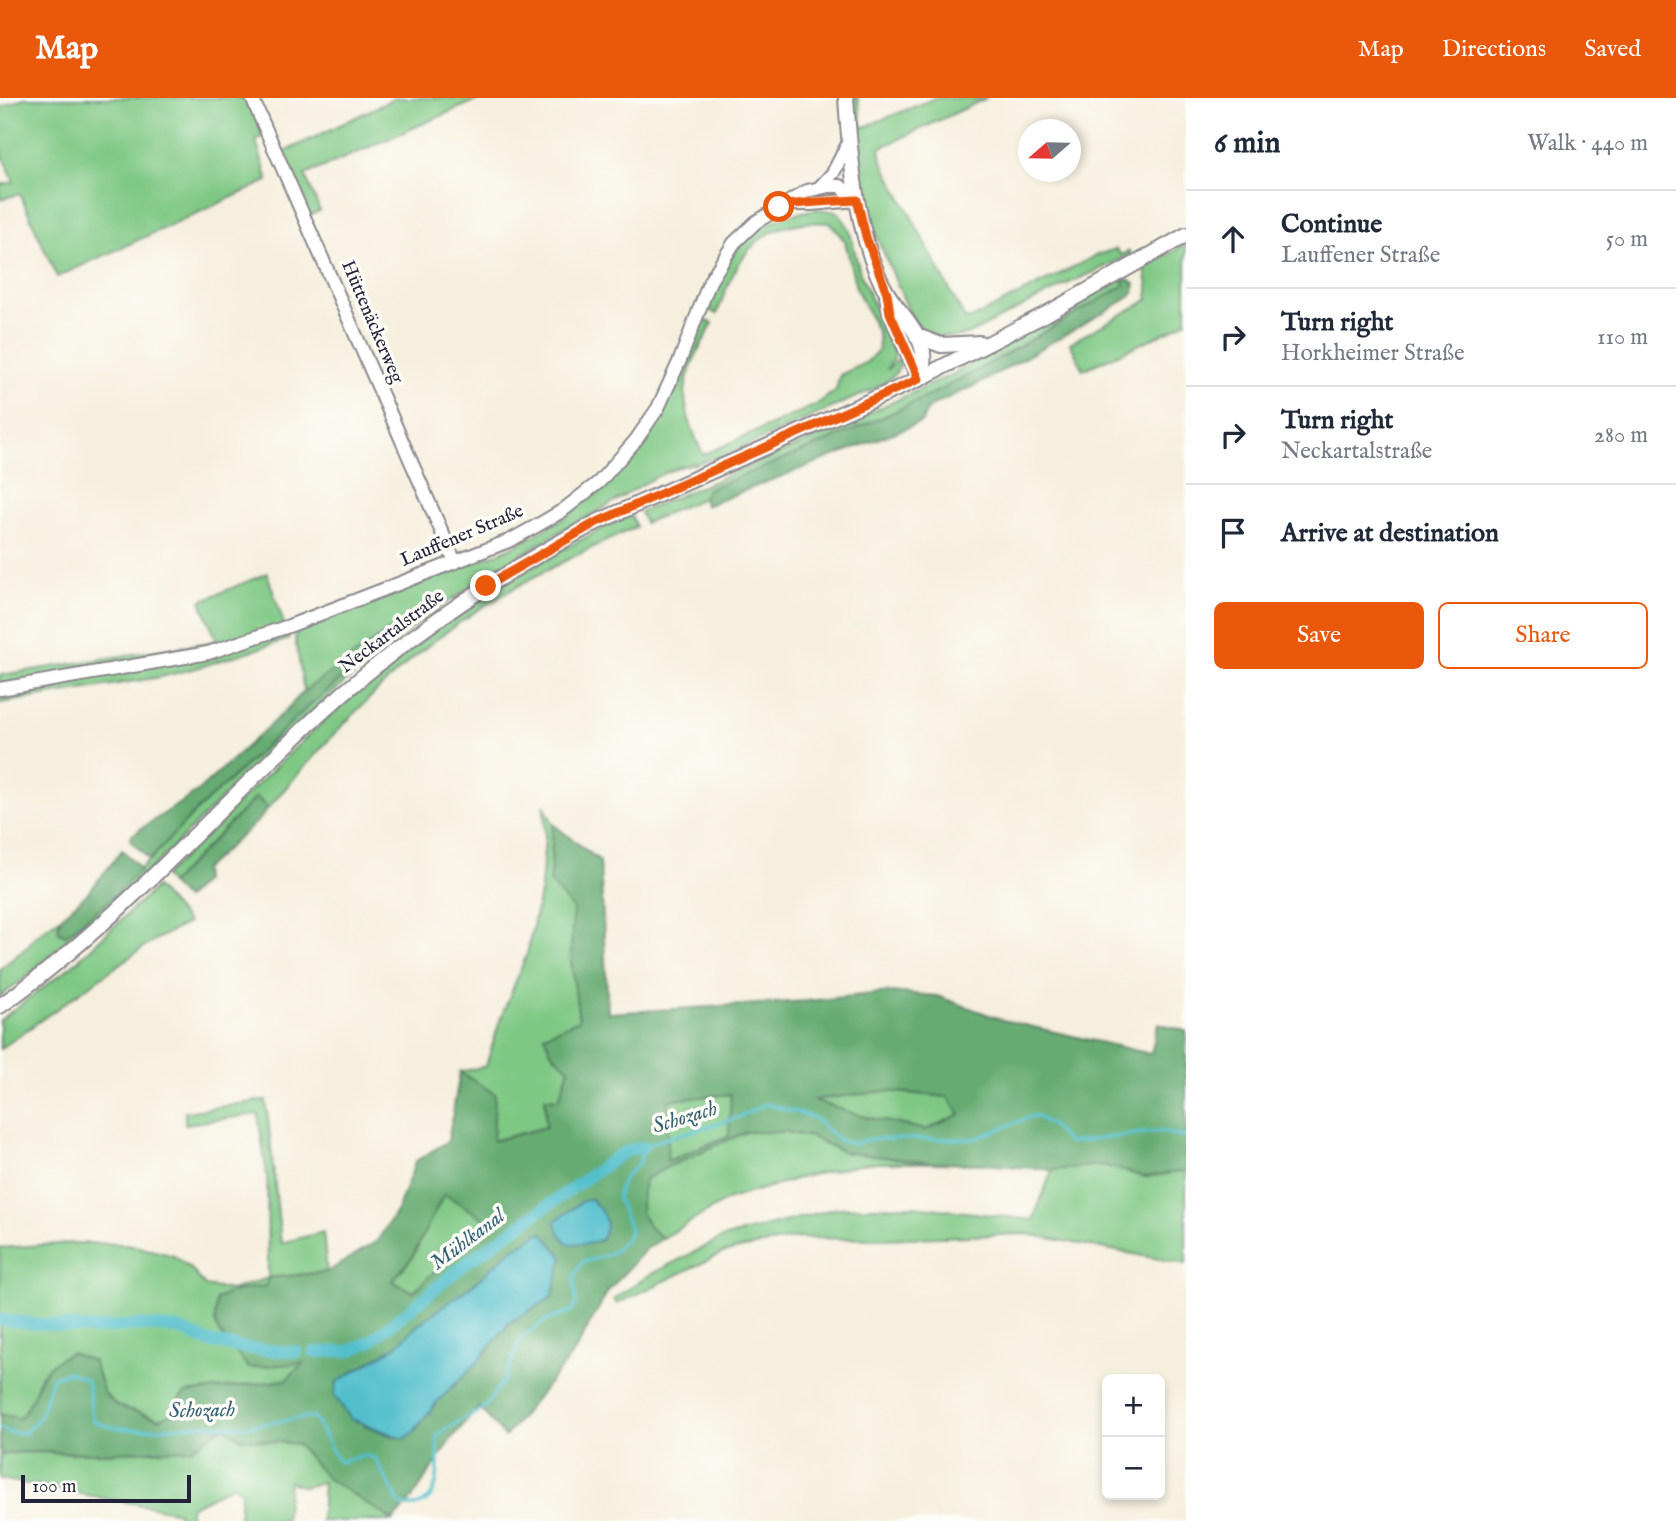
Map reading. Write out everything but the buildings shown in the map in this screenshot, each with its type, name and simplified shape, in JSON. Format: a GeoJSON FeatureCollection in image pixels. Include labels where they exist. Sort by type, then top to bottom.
{"type":"FeatureCollection","features":[{"type":"Feature","properties":{"kind":"main road"},"geometry":{"type":"LineString","coordinates":[[846,98],[857,200],[866,237],[887,293],[890,313],[919,379]]}},
{"type":"Feature","properties":{"kind":"main road","name":"Neckartalstraße"},"geometry":{"type":"LineString","coordinates":[[0,1006],[101,924],[364,676],[486,586],[546,550],[646,500],[919,379],[1046,314],[1186,234]]}},
{"type":"Feature","properties":{"kind":"main road"},"geometry":{"type":"LineString","coordinates":[[887,293],[918,336],[925,362],[919,379]]}},
{"type":"Feature","properties":{"kind":"main road"},"geometry":{"type":"LineString","coordinates":[[918,336],[930,343],[947,346],[990,342]]}},
{"type":"Feature","properties":{"kind":"street","name":"Hüttenäckerweg"},"geometry":{"type":"LineString","coordinates":[[252,98],[455,562]]}},
{"type":"Feature","properties":{"kind":"street"},"geometry":{"type":"LineString","coordinates":[[820,187],[833,173],[849,142]]}},
{"type":"Feature","properties":{"kind":"street"},"geometry":{"type":"LineString","coordinates":[[820,187],[841,186],[857,200]]}},
{"type":"Feature","properties":{"kind":"street","name":"Lauffener Straße"},"geometry":{"type":"LineString","coordinates":[[0,689],[208,653],[289,626],[511,540],[562,511],[599,482],[636,440],[658,408],[717,266],[744,232],[768,214],[807,191],[820,187]]}},
{"type":"Feature","properties":{"kind":"street"},"geometry":{"type":"LineString","coordinates":[[786,204],[857,200]]}},
{"type":"Feature","properties":{"kind":"green space"},"geometry":{"type":"Polygon","coordinates":[[[24,98],[249,98],[266,135],[256,140],[268,181],[57,277],[20,194],[0,199],[0,185],[14,182],[0,149],[0,108],[24,98]]]}},
{"type":"Feature","properties":{"kind":"green space"},"geometry":{"type":"Polygon","coordinates":[[[395,98],[482,98],[305,175],[320,211],[308,216],[280,154],[395,98]]]}},
{"type":"Feature","properties":{"kind":"green space"},"geometry":{"type":"Polygon","coordinates":[[[853,98],[858,98],[862,128],[935,98],[987,98],[880,148],[882,161],[965,319],[971,319],[1097,255],[1116,249],[1121,255],[1129,251],[1131,255],[969,334],[941,336],[941,340],[924,332],[912,319],[875,232],[859,162],[853,98]]]}},
{"type":"Feature","properties":{"kind":"green space"},"geometry":{"type":"Polygon","coordinates":[[[817,209],[838,212],[849,228],[860,273],[895,354],[887,370],[901,356],[899,368],[892,377],[872,390],[730,453],[679,467],[653,479],[516,557],[445,604],[377,656],[311,712],[130,889],[0,997],[0,969],[62,916],[58,925],[66,935],[109,901],[191,816],[311,704],[335,671],[304,691],[295,638],[297,631],[501,552],[567,516],[614,474],[646,438],[701,319],[713,323],[690,369],[685,394],[690,421],[703,455],[816,405],[836,390],[840,375],[867,362],[879,349],[878,333],[856,288],[845,241],[830,223],[806,223],[785,227],[769,234],[743,257],[717,314],[706,309],[724,269],[745,240],[775,221],[817,209]]]}},
{"type":"Feature","properties":{"kind":"green space"},"geometry":{"type":"Polygon","coordinates":[[[1186,244],[1186,321],[1083,370],[1070,343],[1148,300],[1145,269],[1186,244]]]}},
{"type":"Feature","properties":{"kind":"green space"},"geometry":{"type":"Polygon","coordinates":[[[1122,279],[1125,285],[930,395],[708,489],[703,498],[645,523],[640,512],[800,445],[951,375],[1122,279]]]}},
{"type":"Feature","properties":{"kind":"green space"},"geometry":{"type":"Polygon","coordinates":[[[1122,279],[1129,279],[1135,284],[1134,293],[1125,300],[984,381],[935,404],[927,410],[922,422],[705,506],[703,498],[708,489],[829,440],[929,395],[1125,285],[1122,279]]]}},
{"type":"Feature","properties":{"kind":"green space"},"geometry":{"type":"Polygon","coordinates":[[[631,515],[636,527],[529,580],[477,611],[429,645],[365,703],[268,808],[256,797],[170,884],[164,876],[298,745],[410,648],[517,576],[631,515]]]}},
{"type":"Feature","properties":{"kind":"green space"},"geometry":{"type":"Polygon","coordinates":[[[267,573],[289,639],[161,677],[0,703],[0,675],[217,641],[201,601],[267,573]]]}},
{"type":"Feature","properties":{"kind":"green space"},"geometry":{"type":"Polygon","coordinates":[[[414,613],[417,615],[410,624],[311,704],[191,816],[150,860],[130,840],[131,836],[142,828],[197,792],[304,691],[414,613]]]}},
{"type":"Feature","properties":{"kind":"green space"},"geometry":{"type":"Polygon","coordinates":[[[256,797],[268,808],[260,819],[203,870],[204,881],[185,899],[170,884],[256,797]]]}},
{"type":"Feature","properties":{"kind":"green space"},"geometry":{"type":"Polygon","coordinates":[[[544,805],[553,824],[550,882],[573,909],[571,959],[579,1020],[551,1052],[569,1068],[559,1100],[545,1098],[546,1127],[493,1141],[460,1072],[486,1066],[500,1020],[527,954],[541,888],[545,837],[544,805]]]}},
{"type":"Feature","properties":{"kind":"green space"},"geometry":{"type":"Polygon","coordinates":[[[553,824],[600,861],[608,1013],[807,1001],[890,992],[937,996],[1003,1020],[1151,1054],[1158,1023],[1186,1031],[1186,1171],[1145,1177],[1103,1165],[1052,1170],[934,1163],[843,1152],[812,1137],[786,1132],[746,1132],[644,1180],[642,1213],[648,1225],[663,1238],[645,1250],[608,1291],[575,1351],[505,1437],[479,1407],[451,1439],[412,1499],[393,1520],[328,1479],[297,1444],[241,1438],[223,1427],[191,1449],[95,1453],[22,1452],[0,1455],[0,1414],[20,1418],[43,1374],[58,1360],[71,1353],[93,1361],[104,1393],[117,1406],[159,1419],[172,1413],[178,1400],[186,1393],[286,1380],[303,1363],[249,1368],[218,1331],[215,1321],[216,1299],[235,1291],[266,1286],[268,1278],[327,1272],[377,1241],[397,1210],[416,1161],[448,1141],[460,1072],[495,1094],[493,1141],[546,1127],[545,1098],[559,1099],[569,1069],[551,1052],[544,1035],[579,1020],[571,959],[573,909],[550,882],[553,824]],[[885,1091],[813,1100],[865,1117],[926,1130],[960,1114],[948,1097],[885,1091]],[[731,1094],[669,1100],[667,1161],[729,1136],[731,1094]],[[444,1194],[411,1259],[392,1281],[413,1292],[488,1221],[444,1194]],[[510,1251],[475,1283],[418,1325],[395,1347],[351,1373],[364,1425],[392,1436],[413,1433],[437,1402],[477,1363],[509,1323],[552,1297],[510,1251]]]}},
{"type":"Feature","properties":{"kind":"green space"},"geometry":{"type":"Polygon","coordinates":[[[122,850],[141,869],[109,901],[66,935],[59,932],[58,925],[62,916],[89,892],[122,850]]]}},
{"type":"Feature","properties":{"kind":"green space"},"geometry":{"type":"Polygon","coordinates":[[[156,887],[188,923],[151,942],[0,1049],[0,1020],[74,964],[156,887]]]}},
{"type":"Feature","properties":{"kind":"green space"},"geometry":{"type":"Polygon","coordinates":[[[885,1091],[948,1097],[961,1114],[926,1130],[865,1117],[811,1100],[885,1091]]]}},
{"type":"Feature","properties":{"kind":"green space"},"geometry":{"type":"Polygon","coordinates":[[[731,1094],[730,1135],[667,1161],[669,1100],[731,1094]]]}},
{"type":"Feature","properties":{"kind":"green space"},"geometry":{"type":"Polygon","coordinates":[[[266,1100],[281,1243],[323,1232],[327,1272],[268,1278],[267,1175],[258,1114],[185,1124],[185,1112],[266,1100]]]}},
{"type":"Feature","properties":{"kind":"green space"},"geometry":{"type":"Polygon","coordinates":[[[746,1132],[786,1132],[812,1137],[843,1152],[934,1163],[868,1163],[802,1177],[729,1199],[663,1238],[654,1232],[642,1213],[644,1180],[746,1132]]]}},
{"type":"Feature","properties":{"kind":"green space"},"geometry":{"type":"Polygon","coordinates":[[[1103,1165],[1145,1177],[1186,1171],[1186,1264],[1027,1234],[880,1239],[796,1238],[725,1252],[617,1304],[614,1299],[649,1275],[722,1238],[837,1208],[914,1206],[1033,1220],[1052,1170],[1103,1165]]]}},
{"type":"Feature","properties":{"kind":"green space"},"geometry":{"type":"Polygon","coordinates":[[[444,1193],[489,1221],[413,1292],[391,1282],[411,1259],[444,1193]]]}},
{"type":"Feature","properties":{"kind":"green space"},"geometry":{"type":"Polygon","coordinates":[[[72,1243],[128,1244],[174,1256],[191,1269],[205,1286],[231,1290],[268,1278],[266,1286],[235,1291],[304,1363],[286,1380],[186,1393],[178,1400],[172,1413],[160,1419],[117,1406],[104,1393],[93,1361],[40,1375],[32,1404],[20,1419],[0,1414],[0,1248],[72,1243]]]}},
{"type":"Feature","properties":{"kind":"green space"},"geometry":{"type":"Polygon","coordinates":[[[223,1427],[241,1438],[297,1444],[328,1479],[393,1521],[321,1521],[323,1482],[304,1487],[289,1482],[285,1521],[239,1521],[241,1492],[233,1485],[190,1507],[190,1521],[177,1521],[179,1512],[0,1479],[0,1455],[22,1452],[95,1453],[191,1449],[223,1427]]]}},
{"type":"Feature","properties":{"kind":"water"},"geometry":{"type":"Polygon","coordinates":[[[591,1199],[605,1218],[606,1228],[601,1240],[587,1244],[568,1244],[560,1235],[555,1221],[583,1201],[591,1199]]]}},
{"type":"Feature","properties":{"kind":"water"},"geometry":{"type":"Polygon","coordinates":[[[542,1232],[563,1257],[552,1297],[509,1323],[477,1363],[437,1402],[413,1433],[404,1439],[351,1419],[334,1395],[337,1382],[395,1347],[418,1325],[475,1283],[510,1251],[542,1232]]]}},
{"type":"Feature","properties":{"kind":"waterway","name":"Schozach"},"geometry":{"type":"LineString","coordinates":[[0,1428],[8,1432],[25,1433],[40,1417],[52,1378],[68,1372],[87,1380],[93,1421],[106,1426],[133,1429],[243,1426],[313,1417],[340,1462],[364,1455],[375,1458],[401,1506],[417,1506],[427,1501],[436,1485],[437,1436],[483,1409],[505,1379],[521,1338],[543,1322],[571,1311],[576,1304],[574,1277],[582,1262],[611,1253],[631,1231],[617,1197],[623,1180],[638,1165],[643,1147],[737,1118],[766,1104],[813,1117],[839,1140],[853,1144],[870,1139],[975,1139],[1035,1115],[1051,1125],[1068,1143],[1160,1131],[1186,1138]]}},
{"type":"Feature","properties":{"kind":"waterway","name":"Mühlkanal"},"geometry":{"type":"LineString","coordinates":[[314,1352],[350,1351],[371,1341],[469,1261],[618,1156],[643,1147]]}},
{"type":"Feature","properties":{"kind":"waterway","name":"Mühlkanal"},"geometry":{"type":"LineString","coordinates":[[0,1320],[91,1329],[137,1325],[179,1329],[209,1342],[251,1349],[297,1352]]}},
{"type":"Feature","properties":{"kind":"route"},"geometry":{"type":"LineString","coordinates":[[486,586],[595,523],[919,379],[890,313],[887,293],[866,237],[857,200],[786,204],[779,207]]}}]}
